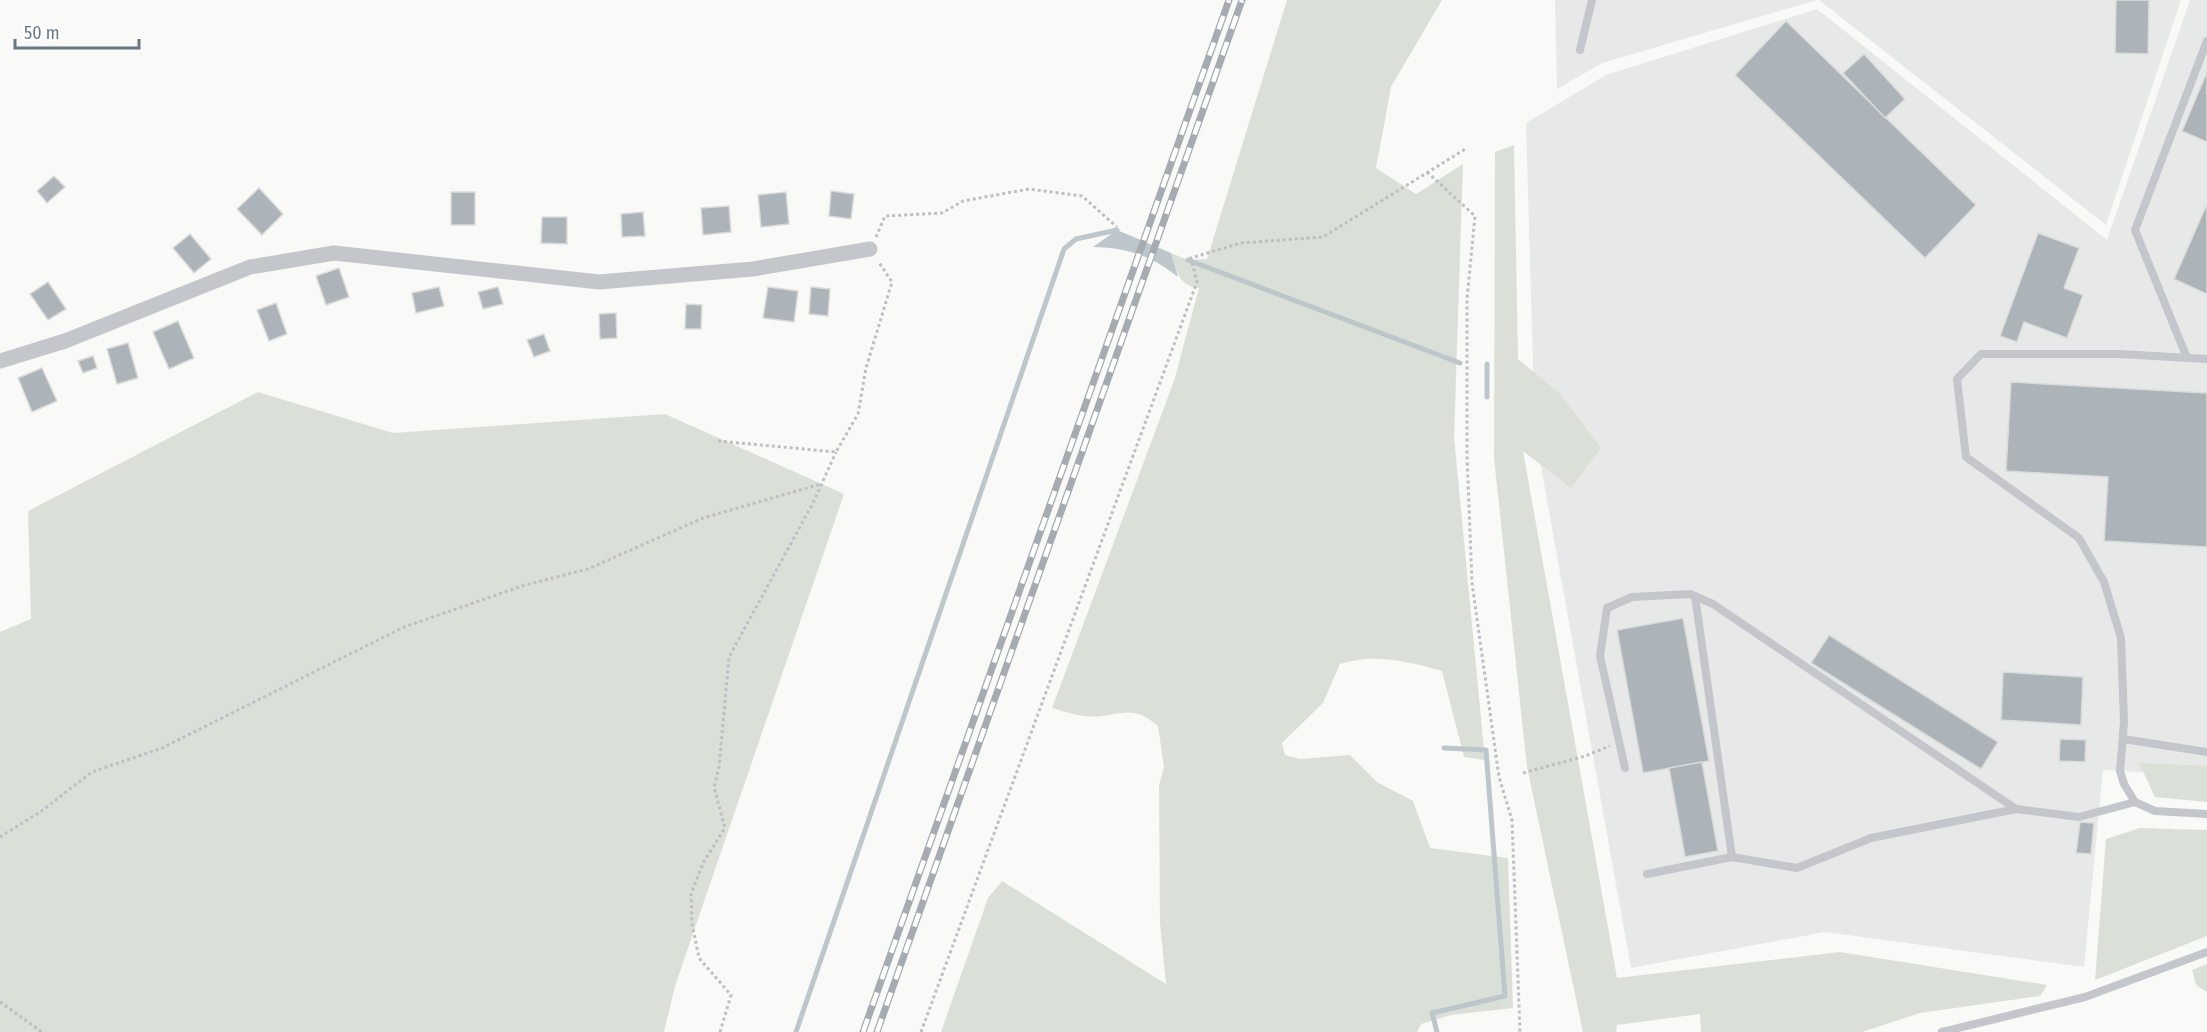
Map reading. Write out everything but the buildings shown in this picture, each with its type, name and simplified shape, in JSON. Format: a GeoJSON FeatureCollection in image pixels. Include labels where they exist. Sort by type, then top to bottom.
{"type":"FeatureCollection","features":[{"type":"Feature","properties":{"kind":"street"},"geometry":{"type":"LineString","coordinates":[[0,361],[65,340],[250,267],[334,253],[599,282],[753,269],[870,249]]}},
{"type":"Feature","properties":{"kind":"lane"},"geometry":{"type":"LineString","coordinates":[[1580,50],[1592,0]]}},
{"type":"Feature","properties":{"kind":"lane"},"geometry":{"type":"LineString","coordinates":[[2187,358],[2135,230],[2207,41]]}},
{"type":"Feature","properties":{"kind":"lane"},"geometry":{"type":"LineString","coordinates":[[2207,359],[2119,354],[1981,354],[1957,379],[1966,457],[2079,538],[2103,582],[2121,638],[2123,739],[2120,771],[2124,784],[2135,802],[2155,811],[2207,814]]}},
{"type":"Feature","properties":{"kind":"lane"},"geometry":{"type":"LineString","coordinates":[[1625,768],[1600,656],[1607,608],[1632,597],[1690,594],[1713,604],[2016,809]]}},
{"type":"Feature","properties":{"kind":"lane"},"geometry":{"type":"LineString","coordinates":[[1695,596],[1732,857]]}},
{"type":"Feature","properties":{"kind":"lane"},"geometry":{"type":"LineString","coordinates":[[2123,739],[2207,752]]}},
{"type":"Feature","properties":{"kind":"lane"},"geometry":{"type":"LineString","coordinates":[[1647,874],[1732,857],[1797,868],[1870,838],[2016,809],[2079,817],[2135,802]]}},
{"type":"Feature","properties":{"kind":"lane"},"geometry":{"type":"LineString","coordinates":[[1942,1032],[2085,998],[2207,952]]}},
{"type":"Feature","properties":{"kind":"path"},"geometry":{"type":"LineString","coordinates":[[921,1032],[1197,282],[1191,258],[1241,243],[1323,237],[1467,148]]}},
{"type":"Feature","properties":{"kind":"path"},"geometry":{"type":"LineString","coordinates":[[1427,172],[1475,216],[1467,299],[1467,454],[1472,584],[1499,777],[1512,820],[1520,1032]]}},
{"type":"Feature","properties":{"kind":"path"},"geometry":{"type":"LineString","coordinates":[[720,1032],[731,994],[699,958],[692,924],[691,894],[703,863],[725,828],[714,788],[719,767],[729,657],[858,414],[866,368],[892,282],[870,249],[885,216],[942,213],[963,201],[1029,189],[1082,196],[1117,227]]}},
{"type":"Feature","properties":{"kind":"path"},"geometry":{"type":"LineString","coordinates":[[718,441],[836,452]]}},
{"type":"Feature","properties":{"kind":"path"},"geometry":{"type":"LineString","coordinates":[[0,837],[40,812],[92,772],[162,748],[404,627],[525,585],[588,569],[703,518],[821,484]]}},
{"type":"Feature","properties":{"kind":"path"},"geometry":{"type":"LineString","coordinates":[[1523,773],[1585,756],[1619,743]]}},
{"type":"Feature","properties":{"kind":"path"},"geometry":{"type":"LineString","coordinates":[[0,1002],[42,1032]]}},
{"type":"Feature","properties":{"kind":"shaded area"},"geometry":{"type":"Polygon","coordinates":[[[1287,0],[1442,0],[1391,87],[1376,168],[1416,194],[1463,164],[1454,437],[1485,760],[1464,757],[1442,671],[1391,660],[1366,659],[1340,664],[1323,703],[1282,743],[1285,755],[1300,759],[1350,755],[1377,782],[1413,801],[1430,848],[1508,858],[1513,1008],[1451,1015],[1421,1024],[1417,1032],[941,1032],[988,898],[1002,881],[1166,984],[1160,923],[1159,785],[1164,767],[1158,726],[1148,718],[1130,712],[1096,717],[1052,708],[1174,381],[1199,288],[1187,284],[1179,276],[1171,253],[1188,260],[1207,259],[1287,0]]]}},
{"type":"Feature","properties":{"kind":"shaded area"},"geometry":{"type":"Polygon","coordinates":[[[1555,0],[1817,0],[1602,63],[1557,89],[1555,0]]]}},
{"type":"Feature","properties":{"kind":"shaded area"},"geometry":{"type":"Polygon","coordinates":[[[1819,0],[2181,0],[2106,225],[1819,0]]]}},
{"type":"Feature","properties":{"kind":"shaded area"},"geometry":{"type":"Polygon","coordinates":[[[2190,0],[2207,0],[2207,776],[2103,770],[2084,967],[1825,932],[1631,968],[1535,433],[1526,123],[1606,75],[1817,9],[2107,240],[2190,0]]]}},
{"type":"Feature","properties":{"kind":"shaded area"},"geometry":{"type":"Polygon","coordinates":[[[1514,145],[1518,359],[1559,393],[1601,448],[1571,488],[1523,451],[1617,978],[1840,952],[2047,985],[2040,996],[1920,1013],[1862,1032],[1701,1032],[1700,1014],[1617,1025],[1616,1032],[1583,1032],[1527,767],[1494,458],[1495,152],[1514,145]]]}},
{"type":"Feature","properties":{"kind":"shaded area"},"geometry":{"type":"Polygon","coordinates":[[[1117,230],[1171,253],[1178,277],[1158,263],[1138,254],[1093,247],[1117,230]]]}},
{"type":"Feature","properties":{"kind":"shaded area"},"geometry":{"type":"Polygon","coordinates":[[[258,392],[393,433],[665,414],[844,494],[675,986],[664,1032],[0,1032],[0,632],[31,619],[28,511],[258,392]]]}},
{"type":"Feature","properties":{"kind":"shaded area"},"geometry":{"type":"Polygon","coordinates":[[[2139,763],[2207,766],[2207,802],[2155,797],[2139,763]]]}},
{"type":"Feature","properties":{"kind":"shaded area"},"geometry":{"type":"Polygon","coordinates":[[[2140,828],[2207,830],[2207,936],[2095,980],[2106,839],[2140,828]]]}},
{"type":"Feature","properties":{"kind":"shaded area"},"geometry":{"type":"Polygon","coordinates":[[[2207,964],[2207,992],[2196,985],[2192,970],[2207,964]]]}},
{"type":"Feature","properties":{"kind":"waterway"},"geometry":{"type":"LineString","coordinates":[[796,1032],[1064,249],[1076,239],[1117,230]]}},
{"type":"Feature","properties":{"kind":"waterway"},"geometry":{"type":"LineString","coordinates":[[1188,260],[1460,363]]}},
{"type":"Feature","properties":{"kind":"waterway"},"geometry":{"type":"LineString","coordinates":[[1487,364],[1487,397]]}},
{"type":"Feature","properties":{"kind":"waterway"},"geometry":{"type":"LineString","coordinates":[[1437,1032],[1432,1013],[1505,996],[1486,750],[1444,748]]}},
{"type":"Feature","properties":{"kind":"railway"},"geometry":{"type":"LineString","coordinates":[[863,1032],[1229,0]]}},
{"type":"Feature","properties":{"kind":"railway"},"geometry":{"type":"LineString","coordinates":[[877,1032],[1242,0]]}}]}
